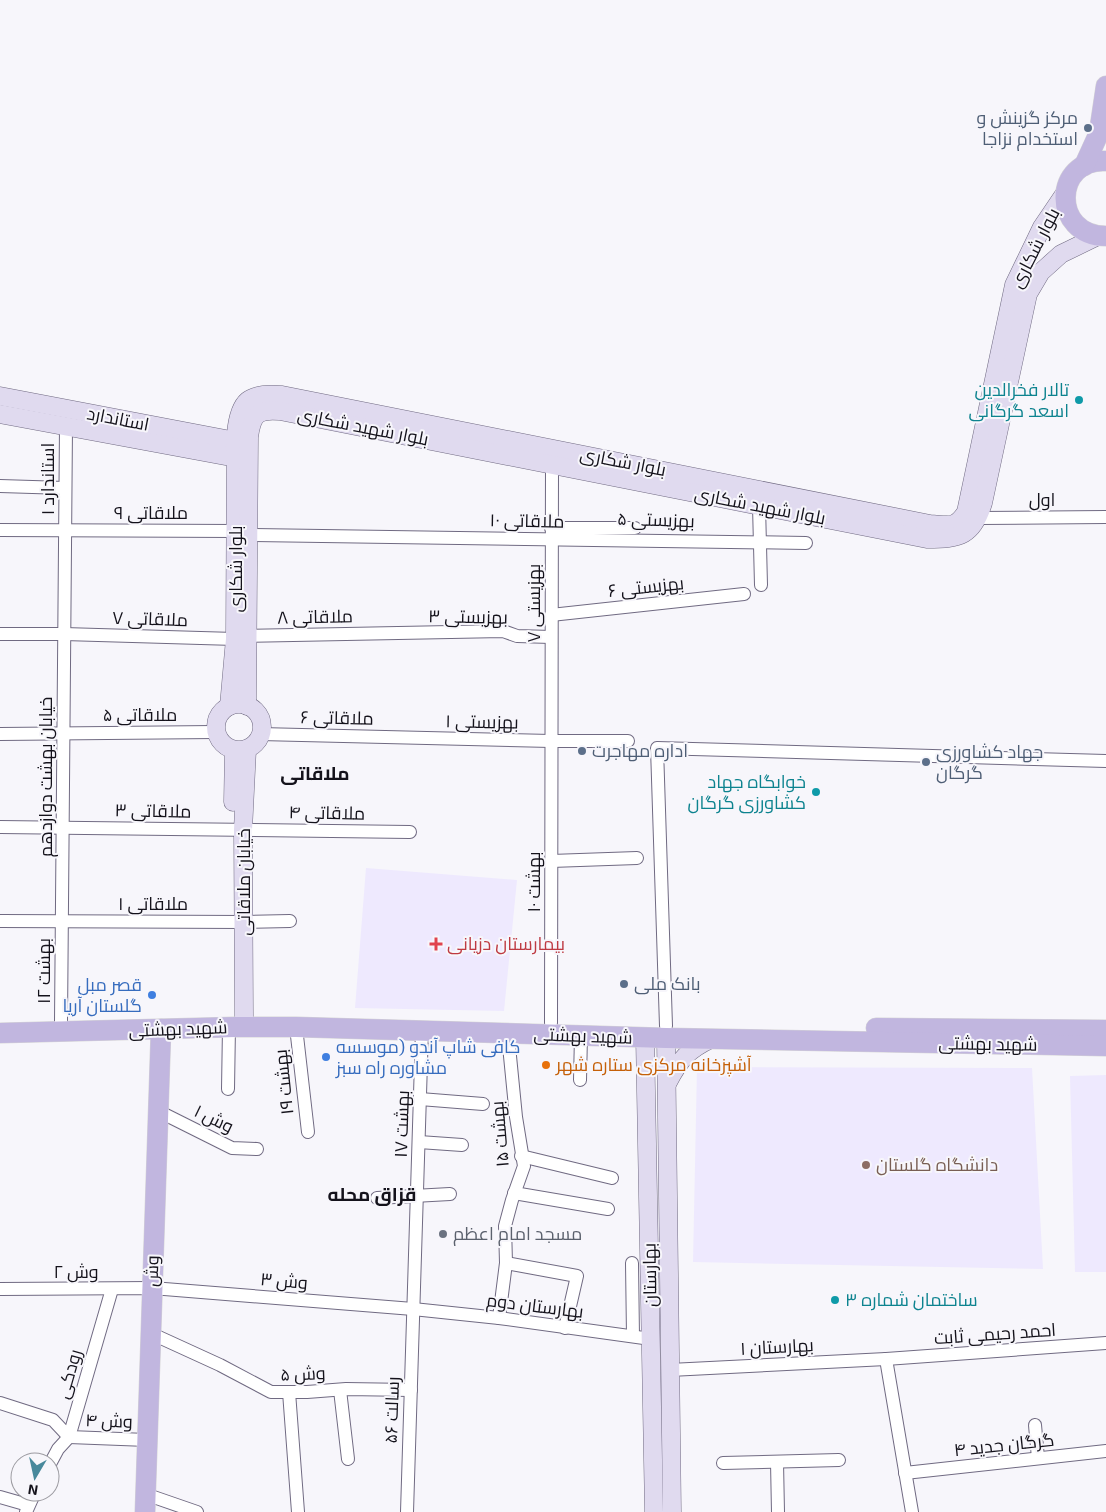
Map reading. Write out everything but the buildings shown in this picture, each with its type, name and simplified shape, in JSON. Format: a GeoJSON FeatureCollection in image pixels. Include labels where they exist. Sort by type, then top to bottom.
{"type":"FeatureCollection","features":[{"type":"Feature","properties":{"kind":"main road"},"geometry":{"type":"LineString","coordinates":[[1084,166],[1099,133],[1106,86]]}},
{"type":"Feature","properties":{"kind":"main road"},"geometry":{"type":"LineString","coordinates":[[1102,236],[1086,232],[1074,223],[1066,206],[1065,193],[1071,178],[1084,166],[1091,162],[1106,161]]}},
{"type":"Feature","properties":{"kind":"main road","name":"بلوار شکاری"},"geometry":{"type":"LineString","coordinates":[[248,706],[241,637],[242,533],[240,450],[237,424],[240,409],[250,398],[266,394],[282,394],[739,494],[930,524],[949,525],[960,522],[966,512],[1014,285],[1042,227],[1065,193]]}},
{"type":"Feature","properties":{"kind":"main road"},"geometry":{"type":"LineString","coordinates":[[979,518],[1028,294],[1041,272],[1061,254],[1102,236]]}},
{"type":"Feature","properties":{"kind":"main road","name":"استاندارد"},"geometry":{"type":"LineString","coordinates":[[0,396],[240,450]]}},
{"type":"Feature","properties":{"kind":"main road","name":"بلوار شهید شکاری"},"geometry":{"type":"LineString","coordinates":[[240,450],[259,412],[268,410],[552,465],[739,494],[758,506],[927,539],[950,539],[967,532],[979,518]]}},
{"type":"Feature","properties":{"kind":"main road","name":"استاندارد"},"geometry":{"type":"LineString","coordinates":[[0,414],[66,427],[213,445]]}},
{"type":"Feature","properties":{"kind":"main road","name":"بلوار شکاری"},"geometry":{"type":"LineString","coordinates":[[229,706],[241,637]]}},
{"type":"Feature","properties":{"kind":"main road"},"geometry":{"type":"LineString","coordinates":[[229,706],[248,706],[259,717],[262,727],[255,744],[241,749],[222,744],[216,732],[217,719],[229,706]]}},
{"type":"Feature","properties":{"kind":"main road","name":"خیابان ملاقاتی"},"geometry":{"type":"LineString","coordinates":[[238,1023],[238,830],[241,749]]}},
{"type":"Feature","properties":{"kind":"main road","name":"شهید بهشتی"},"geometry":{"type":"LineString","coordinates":[[0,1022],[551,1023],[645,1032]]}},
{"type":"Feature","properties":{"kind":"main road","name":"شهید بهشتی"},"geometry":{"type":"LineString","coordinates":[[0,1033],[160,1029],[238,1023],[296,1027],[581,1035],[645,1032],[1106,1030]]}},
{"type":"Feature","properties":{"kind":"main road","name":"وش"},"geometry":{"type":"LineString","coordinates":[[145,1503],[160,1029]]}},
{"type":"Feature","properties":{"kind":"main road","name":"بهارستان"},"geometry":{"type":"LineString","coordinates":[[645,1032],[654,1512]]}},
{"type":"Feature","properties":{"kind":"main road","name":"شهید بهشتی"},"geometry":{"type":"LineString","coordinates":[[666,1032],[711,1039],[1106,1046]]}},
{"type":"Feature","properties":{"kind":"main road","name":"بهارستان"},"geometry":{"type":"LineString","coordinates":[[666,1032],[672,1512]]}},
{"type":"Feature","properties":{"kind":"main road"},"geometry":{"type":"LineString","coordinates":[[667,1085],[675,1068],[687,1052],[711,1039]]}},
{"type":"Feature","properties":{"kind":"main road"},"geometry":{"type":"LineString","coordinates":[[650,1293],[669,1293]]}},
{"type":"Feature","properties":{"kind":"street","name":"استاندارد ۱"},"geometry":{"type":"LineString","coordinates":[[64,634],[66,427]]}},
{"type":"Feature","properties":{"kind":"street","name":"۷ بهزیستی"},"geometry":{"type":"LineString","coordinates":[[551,741],[552,465]]}},
{"type":"Feature","properties":{"kind":"street"},"geometry":{"type":"LineString","coordinates":[[0,486],[65,488]]}},
{"type":"Feature","properties":{"kind":"street"},"geometry":{"type":"LineString","coordinates":[[758,506],[761,586]]}},
{"type":"Feature","properties":{"kind":"street","name":"اول"},"geometry":{"type":"LineString","coordinates":[[979,518],[1106,517]]}},
{"type":"Feature","properties":{"kind":"street"},"geometry":{"type":"LineString","coordinates":[[551,531],[635,528]]}},
{"type":"Feature","properties":{"kind":"street","name":"ملاقاتی ۹"},"geometry":{"type":"LineString","coordinates":[[0,530],[242,533]]}},
{"type":"Feature","properties":{"kind":"street","name":"۵ بهزیستی"},"geometry":{"type":"LineString","coordinates":[[551,531],[806,543]]}},
{"type":"Feature","properties":{"kind":"street","name":"۱۰ ملاقاتی"},"geometry":{"type":"LineString","coordinates":[[242,533],[806,543]]}},
{"type":"Feature","properties":{"kind":"street","name":"بهزیستی ۶"},"geometry":{"type":"LineString","coordinates":[[551,615],[744,594]]}},
{"type":"Feature","properties":{"kind":"street","name":"۳ بهزیستی"},"geometry":{"type":"LineString","coordinates":[[384,634],[503,631],[517,636],[551,637]]}},
{"type":"Feature","properties":{"kind":"street","name":"۷ ملاقاتی"},"geometry":{"type":"LineString","coordinates":[[0,634],[241,637]]}},
{"type":"Feature","properties":{"kind":"street","name":"خیابان بهشت دوازدهم"},"geometry":{"type":"LineString","coordinates":[[62,921],[64,634]]}},
{"type":"Feature","properties":{"kind":"street","name":"ملاقاتی ۸"},"geometry":{"type":"LineString","coordinates":[[241,637],[384,634]]}},
{"type":"Feature","properties":{"kind":"street","name":"ملاقاتی ۵"},"geometry":{"type":"LineString","coordinates":[[0,734],[216,732]]}},
{"type":"Feature","properties":{"kind":"street","name":"۶ ملاقاتی"},"geometry":{"type":"LineString","coordinates":[[260,734],[412,737]]}},
{"type":"Feature","properties":{"kind":"street","name":"بهزیستی ۱"},"geometry":{"type":"LineString","coordinates":[[412,737],[551,741],[628,740]]}},
{"type":"Feature","properties":{"kind":"street","name":"بهشت ۱۰"},"geometry":{"type":"LineString","coordinates":[[551,741],[551,1023]]}},
{"type":"Feature","properties":{"kind":"street"},"geometry":{"type":"LineString","coordinates":[[666,1032],[657,748],[1106,761]]}},
{"type":"Feature","properties":{"kind":"street","name":"ملاقاتی ۳"},"geometry":{"type":"LineString","coordinates":[[0,827],[238,830]]}},
{"type":"Feature","properties":{"kind":"street","name":"ملاقاتی ۴"},"geometry":{"type":"LineString","coordinates":[[238,830],[410,832]]}},
{"type":"Feature","properties":{"kind":"street"},"geometry":{"type":"LineString","coordinates":[[551,861],[637,858]]}},
{"type":"Feature","properties":{"kind":"street","name":"ملاقاتی ۱"},"geometry":{"type":"LineString","coordinates":[[0,921],[239,922],[290,920]]}},
{"type":"Feature","properties":{"kind":"street","name":"۱۲ بهشت"},"geometry":{"type":"LineString","coordinates":[[61,1022],[62,921]]}},
{"type":"Feature","properties":{"kind":"street"},"geometry":{"type":"LineString","coordinates":[[228,1089],[238,1023]]}},
{"type":"Feature","properties":{"kind":"street","name":"بهشت ۱۹"},"geometry":{"type":"LineString","coordinates":[[296,1027],[308,1132]]}},
{"type":"Feature","properties":{"kind":"street","name":"بهشت ۱۷"},"geometry":{"type":"LineString","coordinates":[[413,1310],[422,1030]]}},
{"type":"Feature","properties":{"kind":"street","name":"بهشت ۱۵"},"geometry":{"type":"LineString","coordinates":[[498,1318],[506,1263],[505,1226],[524,1166],[516,1117],[509,1033]]}},
{"type":"Feature","properties":{"kind":"street"},"geometry":{"type":"LineString","coordinates":[[580,1080],[581,1035]]}},
{"type":"Feature","properties":{"kind":"street"},"geometry":{"type":"LineString","coordinates":[[420,1099],[483,1104]]}},
{"type":"Feature","properties":{"kind":"street","name":"وش ۱"},"geometry":{"type":"LineString","coordinates":[[158,1111],[232,1148],[257,1149]]}},
{"type":"Feature","properties":{"kind":"street"},"geometry":{"type":"LineString","coordinates":[[419,1142],[462,1145]]}},
{"type":"Feature","properties":{"kind":"street"},"geometry":{"type":"LineString","coordinates":[[521,1156],[612,1178]]}},
{"type":"Feature","properties":{"kind":"street"},"geometry":{"type":"LineString","coordinates":[[514,1193],[608,1209]]}},
{"type":"Feature","properties":{"kind":"street"},"geometry":{"type":"LineString","coordinates":[[377,1198],[450,1194]]}},
{"type":"Feature","properties":{"kind":"street"},"geometry":{"type":"LineString","coordinates":[[506,1263],[577,1276],[565,1328]]}},
{"type":"Feature","properties":{"kind":"street"},"geometry":{"type":"LineString","coordinates":[[632,1263],[634,1336]]}},
{"type":"Feature","properties":{"kind":"street","name":"وش ۲"},"geometry":{"type":"LineString","coordinates":[[0,1289],[112,1290],[152,1288]]}},
{"type":"Feature","properties":{"kind":"street","name":"وش ۳"},"geometry":{"type":"LineString","coordinates":[[152,1288],[413,1310]]}},
{"type":"Feature","properties":{"kind":"street","name":"رودکی"},"geometry":{"type":"LineString","coordinates":[[56,1452],[69,1436],[112,1290]]}},
{"type":"Feature","properties":{"kind":"street","name":"بهارستان دوم"},"geometry":{"type":"LineString","coordinates":[[413,1310],[498,1318],[651,1338]]}},
{"type":"Feature","properties":{"kind":"street","name":"۵۶ رسالت"},"geometry":{"type":"LineString","coordinates":[[406,1512],[413,1310]]}},
{"type":"Feature","properties":{"kind":"street","name":"وش ۵"},"geometry":{"type":"LineString","coordinates":[[150,1333],[220,1365],[271,1392],[411,1390]]}},
{"type":"Feature","properties":{"kind":"street","name":"احمد رحیمی ثابت"},"geometry":{"type":"LineString","coordinates":[[886,1359],[1106,1343]]}},
{"type":"Feature","properties":{"kind":"street"},"geometry":{"type":"LineString","coordinates":[[886,1359],[912,1512]]}},
{"type":"Feature","properties":{"kind":"street","name":"۱ بهارستان"},"geometry":{"type":"LineString","coordinates":[[670,1370],[886,1359]]}},
{"type":"Feature","properties":{"kind":"street"},"geometry":{"type":"LineString","coordinates":[[340,1390],[348,1459]]}},
{"type":"Feature","properties":{"kind":"street"},"geometry":{"type":"LineString","coordinates":[[289,1392],[298,1512]]}},
{"type":"Feature","properties":{"kind":"street"},"geometry":{"type":"LineString","coordinates":[[0,1403],[53,1420],[69,1436]]}},
{"type":"Feature","properties":{"kind":"street"},"geometry":{"type":"LineString","coordinates":[[1035,1425],[1038,1458]]}},
{"type":"Feature","properties":{"kind":"street","name":"وش ۴"},"geometry":{"type":"LineString","coordinates":[[69,1436],[147,1440]]}},
{"type":"Feature","properties":{"kind":"street","name":"گرگان جدید ۴"},"geometry":{"type":"LineString","coordinates":[[906,1473],[1106,1451]]}},
{"type":"Feature","properties":{"kind":"street"},"geometry":{"type":"LineString","coordinates":[[723,1463],[839,1460]]}},
{"type":"Feature","properties":{"kind":"street"},"geometry":{"type":"LineString","coordinates":[[777,1462],[778,1512]]}},
{"type":"Feature","properties":{"kind":"street"},"geometry":{"type":"LineString","coordinates":[[0,1497],[27,1509]]}},
{"type":"Feature","properties":{"kind":"street"},"geometry":{"type":"LineString","coordinates":[[145,1503],[197,1512]]}},
{"type":"Feature","properties":{"kind":"shaded area","name":"بیمارستان دزیانی"},"geometry":{"type":"Polygon","coordinates":[[[366,868],[517,880],[504,1011],[355,1008],[366,868]]]}},
{"type":"Feature","properties":{"kind":"shaded area","name":"دانشگاه گلستان"},"geometry":{"type":"Polygon","coordinates":[[[697,1067],[1032,1068],[1043,1269],[693,1262],[697,1067]]]}},
{"type":"Feature","properties":{"kind":"shaded area"},"geometry":{"type":"Polygon","coordinates":[[[1106,1075],[1106,1272],[1075,1272],[1070,1076],[1106,1075]]]}},
{"type":"Feature","properties":{"kind":"place","name":"مرکز گزینش و استخدام نزاجا"},"geometry":{"type":"Point","coordinates":[1088,128]}},
{"type":"Feature","properties":{"kind":"place","name":"تالار فخرالدین اسعد گرگانی"},"geometry":{"type":"Point","coordinates":[1079,400]}},
{"type":"Feature","properties":{"kind":"place","name":"اداره مهاجرت"},"geometry":{"type":"Point","coordinates":[582,751]}},
{"type":"Feature","properties":{"kind":"place","name":"جهاد کشاورزی گرگان"},"geometry":{"type":"Point","coordinates":[926,762]}},
{"type":"Feature","properties":{"kind":"place","name":"خوابگاه جهاد کشاورزی گرگان"},"geometry":{"type":"Point","coordinates":[816,792]}},
{"type":"Feature","properties":{"kind":"place","name":"بیمارستان دزیانی"},"geometry":{"type":"Point","coordinates":[436,944]}},
{"type":"Feature","properties":{"kind":"place","name":"بانک ملی"},"geometry":{"type":"Point","coordinates":[624,984]}},
{"type":"Feature","properties":{"kind":"place","name":"قصر مبل گلستان آریا"},"geometry":{"type":"Point","coordinates":[152,995]}},
{"type":"Feature","properties":{"kind":"place","name":"کافی شاپ آندو (موسسه مشاوره راه سبز"},"geometry":{"type":"Point","coordinates":[326,1057]}},
{"type":"Feature","properties":{"kind":"place","name":"آشپزخانه مرکزی ستاره شهر"},"geometry":{"type":"Point","coordinates":[546,1065]}},
{"type":"Feature","properties":{"kind":"place","name":"دانشگاه گلستان"},"geometry":{"type":"Point","coordinates":[866,1165]}},
{"type":"Feature","properties":{"kind":"place","name":"مسجد امام اعظم"},"geometry":{"type":"Point","coordinates":[443,1234]}},
{"type":"Feature","properties":{"kind":"place","name":"ساختمان شماره ۳"},"geometry":{"type":"Point","coordinates":[835,1300]}},
{"type":"Feature","properties":{"kind":"district","name":"ملاقاتی"},"geometry":{"type":"Point","coordinates":[315,773]}},
{"type":"Feature","properties":{"kind":"district","name":"قزاق محله"},"geometry":{"type":"Point","coordinates":[372,1194]}}]}
